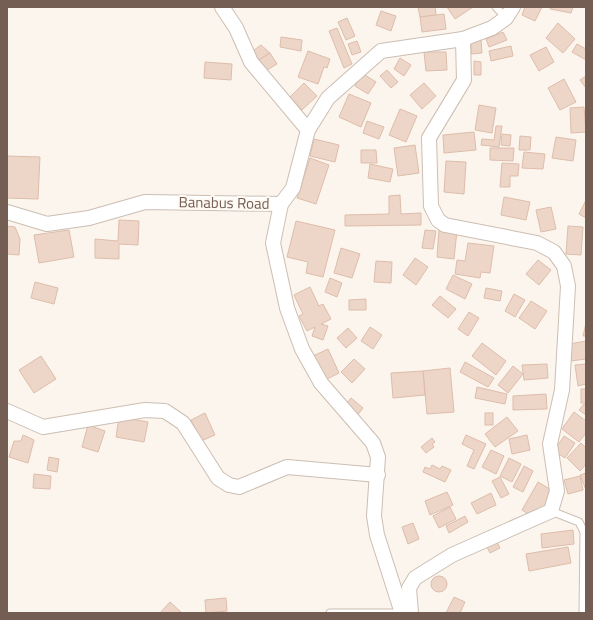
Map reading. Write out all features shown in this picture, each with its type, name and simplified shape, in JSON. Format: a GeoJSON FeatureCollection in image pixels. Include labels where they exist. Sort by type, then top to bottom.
{"type":"FeatureCollection","features":[{"type":"Feature","properties":{"kind":"street"},"geometry":{"type":"LineString","coordinates":[[222,7],[236,28],[251,62],[308,130]]}},
{"type":"Feature","properties":{"kind":"street","name":"Banabus Road"},"geometry":{"type":"LineString","coordinates":[[7,212],[47,224],[89,218],[145,202],[281,204],[293,188],[308,130],[328,98],[381,51],[463,39],[492,28],[509,13]]}},
{"type":"Feature","properties":{"kind":"street"},"geometry":{"type":"LineString","coordinates":[[411,613],[409,588],[415,578],[452,555],[551,511],[557,491],[550,444],[562,390],[568,286],[564,266],[554,252],[537,243],[445,225],[438,220],[431,206],[429,138],[464,80],[463,39]]}},
{"type":"Feature","properties":{"kind":"street"},"geometry":{"type":"LineString","coordinates":[[281,204],[272,243],[287,308],[302,349],[321,383],[373,443],[378,457],[378,475],[374,516],[377,535],[402,613]]}},
{"type":"Feature","properties":{"kind":"street"},"geometry":{"type":"LineString","coordinates":[[7,411],[44,427],[145,410],[165,411],[183,423],[218,478],[229,485],[239,487],[288,467],[378,475]]}},
{"type":"Feature","properties":{"kind":"lane"},"geometry":{"type":"LineString","coordinates":[[496,7],[509,13]]}},
{"type":"Feature","properties":{"kind":"lane"},"geometry":{"type":"LineString","coordinates":[[551,511],[579,522],[584,532],[583,613]]}},
{"type":"Feature","properties":{"kind":"lane"},"geometry":{"type":"LineString","coordinates":[[330,613],[402,613]]}},
{"type":"Feature","properties":{"kind":"building"},"geometry":{"type":"Polygon","coordinates":[[[418,7],[435,7],[436,15],[420,17],[418,7]]]}},
{"type":"Feature","properties":{"kind":"building"},"geometry":{"type":"Polygon","coordinates":[[[447,7],[473,7],[455,19],[447,7]]]}},
{"type":"Feature","properties":{"kind":"building"},"geometry":{"type":"Polygon","coordinates":[[[525,7],[542,7],[535,21],[522,15],[525,7]]]}},
{"type":"Feature","properties":{"kind":"building"},"geometry":{"type":"Polygon","coordinates":[[[551,7],[573,7],[571,13],[550,9],[551,7]]]}},
{"type":"Feature","properties":{"kind":"building"},"geometry":{"type":"Polygon","coordinates":[[[381,11],[396,16],[391,31],[376,25],[381,11]]]}},
{"type":"Feature","properties":{"kind":"building"},"geometry":{"type":"Polygon","coordinates":[[[444,14],[446,29],[422,32],[420,17],[444,14]]]}},
{"type":"Feature","properties":{"kind":"building"},"geometry":{"type":"Polygon","coordinates":[[[347,18],[355,36],[346,40],[338,22],[347,18]]]}},
{"type":"Feature","properties":{"kind":"building"},"geometry":{"type":"Polygon","coordinates":[[[558,23],[575,39],[563,53],[546,38],[558,23]]]}},
{"type":"Feature","properties":{"kind":"building"},"geometry":{"type":"Polygon","coordinates":[[[337,28],[352,64],[344,68],[329,31],[337,28]]]}},
{"type":"Feature","properties":{"kind":"building"},"geometry":{"type":"Polygon","coordinates":[[[503,32],[507,40],[489,47],[486,39],[503,32]]]}},
{"type":"Feature","properties":{"kind":"building"},"geometry":{"type":"Polygon","coordinates":[[[281,37],[302,40],[301,51],[280,47],[281,37]]]}},
{"type":"Feature","properties":{"kind":"building"},"geometry":{"type":"Polygon","coordinates":[[[481,40],[482,53],[471,54],[471,41],[481,40]]]}},
{"type":"Feature","properties":{"kind":"building"},"geometry":{"type":"Polygon","coordinates":[[[357,41],[361,52],[352,55],[348,44],[357,41]]]}},
{"type":"Feature","properties":{"kind":"building"},"geometry":{"type":"Polygon","coordinates":[[[577,44],[586,49],[586,60],[572,52],[577,44]]]}},
{"type":"Feature","properties":{"kind":"building"},"geometry":{"type":"Polygon","coordinates":[[[261,45],[270,53],[257,61],[250,53],[261,45]]]}},
{"type":"Feature","properties":{"kind":"building"},"geometry":{"type":"Polygon","coordinates":[[[511,46],[513,56],[491,61],[489,51],[511,46]]]}},
{"type":"Feature","properties":{"kind":"building"},"geometry":{"type":"Polygon","coordinates":[[[546,47],[554,62],[539,71],[530,55],[546,47]]]}},
{"type":"Feature","properties":{"kind":"building"},"geometry":{"type":"Polygon","coordinates":[[[308,51],[330,59],[327,68],[324,67],[318,84],[298,77],[308,51]]]}},
{"type":"Feature","properties":{"kind":"building"},"geometry":{"type":"Polygon","coordinates":[[[424,52],[446,52],[447,70],[426,71],[424,52]]]}},
{"type":"Feature","properties":{"kind":"building"},"geometry":{"type":"Polygon","coordinates":[[[270,53],[277,64],[264,72],[257,61],[270,53]]]}},
{"type":"Feature","properties":{"kind":"building"},"geometry":{"type":"Polygon","coordinates":[[[400,58],[411,65],[404,76],[394,69],[400,58]]]}},
{"type":"Feature","properties":{"kind":"building"},"geometry":{"type":"Polygon","coordinates":[[[474,61],[481,62],[481,75],[474,75],[474,61]]]}},
{"type":"Feature","properties":{"kind":"building"},"geometry":{"type":"Polygon","coordinates":[[[205,62],[232,64],[231,80],[204,78],[205,62]]]}},
{"type":"Feature","properties":{"kind":"building"},"geometry":{"type":"Polygon","coordinates":[[[387,70],[398,82],[391,88],[380,76],[387,70]]]}},
{"type":"Feature","properties":{"kind":"building"},"geometry":{"type":"Polygon","coordinates":[[[362,73],[376,82],[368,94],[355,86],[362,73]]]}},
{"type":"Feature","properties":{"kind":"building"},"geometry":{"type":"Polygon","coordinates":[[[586,76],[586,88],[580,80],[586,76]]]}},
{"type":"Feature","properties":{"kind":"building"},"geometry":{"type":"Polygon","coordinates":[[[564,79],[576,102],[560,110],[548,88],[564,79]]]}},
{"type":"Feature","properties":{"kind":"building"},"geometry":{"type":"Polygon","coordinates":[[[304,83],[317,96],[302,110],[290,97],[304,83]]]}},
{"type":"Feature","properties":{"kind":"building"},"geometry":{"type":"Polygon","coordinates":[[[424,83],[436,96],[422,109],[410,95],[424,83]]]}},
{"type":"Feature","properties":{"kind":"building"},"geometry":{"type":"Polygon","coordinates":[[[349,94],[371,103],[361,127],[339,117],[349,94]]]}},
{"type":"Feature","properties":{"kind":"building"},"geometry":{"type":"Polygon","coordinates":[[[479,105],[496,108],[492,133],[475,130],[479,105]]]}},
{"type":"Feature","properties":{"kind":"building"},"geometry":{"type":"Polygon","coordinates":[[[584,107],[586,132],[571,133],[570,108],[584,107]]]}},
{"type":"Feature","properties":{"kind":"building"},"geometry":{"type":"Polygon","coordinates":[[[400,109],[417,116],[406,142],[389,135],[400,109]]]}},
{"type":"Feature","properties":{"kind":"building"},"geometry":{"type":"Polygon","coordinates":[[[367,121],[384,127],[379,139],[363,133],[367,121]]]}},
{"type":"Feature","properties":{"kind":"building"},"geometry":{"type":"Polygon","coordinates":[[[496,126],[502,126],[499,147],[481,145],[482,139],[494,140],[496,126]]]}},
{"type":"Feature","properties":{"kind":"building"},"geometry":{"type":"Polygon","coordinates":[[[474,132],[476,150],[444,153],[443,135],[474,132]]]}},
{"type":"Feature","properties":{"kind":"building"},"geometry":{"type":"Polygon","coordinates":[[[502,134],[511,135],[510,146],[501,145],[502,134]]]}},
{"type":"Feature","properties":{"kind":"building"},"geometry":{"type":"Polygon","coordinates":[[[520,136],[531,137],[530,150],[519,150],[520,136]]]}},
{"type":"Feature","properties":{"kind":"building"},"geometry":{"type":"Polygon","coordinates":[[[556,137],[576,140],[573,161],[552,158],[556,137]]]}},
{"type":"Feature","properties":{"kind":"building"},"geometry":{"type":"Polygon","coordinates":[[[314,139],[339,145],[335,162],[310,156],[314,139]]]}},
{"type":"Feature","properties":{"kind":"building"},"geometry":{"type":"Polygon","coordinates":[[[415,145],[419,173],[398,176],[394,148],[415,145]]]}},
{"type":"Feature","properties":{"kind":"building"},"geometry":{"type":"Polygon","coordinates":[[[490,148],[514,148],[513,161],[490,160],[490,148]]]}},
{"type":"Feature","properties":{"kind":"building"},"geometry":{"type":"Polygon","coordinates":[[[361,150],[376,150],[377,163],[361,163],[361,150]]]}},
{"type":"Feature","properties":{"kind":"building"},"geometry":{"type":"Polygon","coordinates":[[[524,152],[545,154],[543,169],[522,168],[524,152]]]}},
{"type":"Feature","properties":{"kind":"building"},"geometry":{"type":"Polygon","coordinates":[[[7,156],[40,157],[38,199],[7,198],[7,156]]]}},
{"type":"Feature","properties":{"kind":"building"},"geometry":{"type":"Polygon","coordinates":[[[310,158],[329,165],[316,204],[297,198],[310,158]]]}},
{"type":"Feature","properties":{"kind":"building"},"geometry":{"type":"Polygon","coordinates":[[[446,161],[466,162],[464,194],[444,192],[446,161]]]}},
{"type":"Feature","properties":{"kind":"building"},"geometry":{"type":"Polygon","coordinates":[[[502,163],[519,164],[518,176],[510,176],[510,187],[500,187],[502,163]]]}},
{"type":"Feature","properties":{"kind":"building"},"geometry":{"type":"Polygon","coordinates":[[[370,164],[393,169],[390,182],[368,178],[370,164]]]}},
{"type":"Feature","properties":{"kind":"building"},"geometry":{"type":"Polygon","coordinates":[[[400,195],[401,214],[421,213],[421,225],[345,226],[345,215],[389,214],[389,196],[400,195]]]}},
{"type":"Feature","properties":{"kind":"building"},"geometry":{"type":"Polygon","coordinates":[[[504,197],[530,202],[526,220],[501,215],[504,197]]]}},
{"type":"Feature","properties":{"kind":"building"},"geometry":{"type":"Polygon","coordinates":[[[586,200],[586,218],[579,214],[586,200]]]}},
{"type":"Feature","properties":{"kind":"building"},"geometry":{"type":"Polygon","coordinates":[[[551,207],[556,229],[541,232],[536,210],[551,207]]]}},
{"type":"Feature","properties":{"kind":"building"},"geometry":{"type":"Polygon","coordinates":[[[119,220],[139,221],[138,245],[119,244],[119,259],[95,258],[95,239],[118,241],[119,220]]]}},
{"type":"Feature","properties":{"kind":"building"},"geometry":{"type":"Polygon","coordinates":[[[296,221],[335,230],[323,277],[306,273],[308,262],[287,257],[296,221]]]}},
{"type":"Feature","properties":{"kind":"building"},"geometry":{"type":"Polygon","coordinates":[[[7,226],[15,227],[20,239],[19,255],[7,254],[7,226]]]}},
{"type":"Feature","properties":{"kind":"building"},"geometry":{"type":"Polygon","coordinates":[[[568,226],[583,227],[581,255],[566,254],[568,226]]]}},
{"type":"Feature","properties":{"kind":"building"},"geometry":{"type":"Polygon","coordinates":[[[439,229],[457,231],[454,259],[437,257],[439,229]]]}},
{"type":"Feature","properties":{"kind":"building"},"geometry":{"type":"Polygon","coordinates":[[[69,230],[74,257],[39,263],[34,235],[69,230]]]}},
{"type":"Feature","properties":{"kind":"building"},"geometry":{"type":"Polygon","coordinates":[[[425,230],[436,231],[433,249],[422,248],[425,230]]]}},
{"type":"Feature","properties":{"kind":"building"},"geometry":{"type":"Polygon","coordinates":[[[468,243],[494,246],[490,273],[481,272],[480,278],[455,274],[457,260],[465,261],[468,243]]]}},
{"type":"Feature","properties":{"kind":"building"},"geometry":{"type":"Polygon","coordinates":[[[341,248],[360,254],[352,278],[334,273],[341,248]]]}},
{"type":"Feature","properties":{"kind":"building"},"geometry":{"type":"Polygon","coordinates":[[[415,258],[428,267],[416,285],[403,275],[415,258]]]}},
{"type":"Feature","properties":{"kind":"building"},"geometry":{"type":"Polygon","coordinates":[[[538,260],[551,270],[539,285],[526,274],[538,260]]]}},
{"type":"Feature","properties":{"kind":"building"},"geometry":{"type":"Polygon","coordinates":[[[376,261],[392,262],[391,283],[374,282],[376,261]]]}},
{"type":"Feature","properties":{"kind":"building"},"geometry":{"type":"Polygon","coordinates":[[[453,275],[472,284],[465,299],[446,289],[453,275]]]}},
{"type":"Feature","properties":{"kind":"building"},"geometry":{"type":"Polygon","coordinates":[[[330,278],[342,283],[337,297],[325,292],[330,278]]]}},
{"type":"Feature","properties":{"kind":"building"},"geometry":{"type":"Polygon","coordinates":[[[35,282],[58,288],[54,304],[31,298],[35,282]]]}},
{"type":"Feature","properties":{"kind":"building"},"geometry":{"type":"Polygon","coordinates":[[[310,287],[319,306],[323,304],[331,319],[321,324],[328,326],[323,340],[312,336],[315,327],[307,331],[299,316],[303,314],[294,295],[310,287]]]}},
{"type":"Feature","properties":{"kind":"building"},"geometry":{"type":"Polygon","coordinates":[[[486,288],[502,291],[500,301],[484,298],[486,288]]]}},
{"type":"Feature","properties":{"kind":"building"},"geometry":{"type":"Polygon","coordinates":[[[514,294],[525,300],[515,317],[505,311],[514,294]]]}},
{"type":"Feature","properties":{"kind":"building"},"geometry":{"type":"Polygon","coordinates":[[[440,296],[456,309],[448,318],[432,305],[440,296]]]}},
{"type":"Feature","properties":{"kind":"building"},"geometry":{"type":"Polygon","coordinates":[[[366,299],[366,310],[349,310],[349,300],[366,299]]]}},
{"type":"Feature","properties":{"kind":"building"},"geometry":{"type":"Polygon","coordinates":[[[531,301],[547,311],[535,329],[519,318],[531,301]]]}},
{"type":"Feature","properties":{"kind":"building"},"geometry":{"type":"Polygon","coordinates":[[[469,312],[479,318],[468,336],[458,329],[469,312]]]}},
{"type":"Feature","properties":{"kind":"building"},"geometry":{"type":"Polygon","coordinates":[[[586,323],[586,336],[583,336],[586,323]]]}},
{"type":"Feature","properties":{"kind":"building"},"geometry":{"type":"Polygon","coordinates":[[[370,327],[382,335],[373,349],[361,341],[370,327]]]}},
{"type":"Feature","properties":{"kind":"building"},"geometry":{"type":"Polygon","coordinates":[[[348,328],[357,338],[346,348],[337,338],[348,328]]]}},
{"type":"Feature","properties":{"kind":"building"},"geometry":{"type":"Polygon","coordinates":[[[586,341],[586,359],[571,361],[569,344],[586,341]]]}},
{"type":"Feature","properties":{"kind":"building"},"geometry":{"type":"Polygon","coordinates":[[[482,343],[506,361],[496,375],[472,356],[482,343]]]}},
{"type":"Feature","properties":{"kind":"building"},"geometry":{"type":"Polygon","coordinates":[[[328,349],[339,373],[325,380],[313,356],[328,349]]]}},
{"type":"Feature","properties":{"kind":"building"},"geometry":{"type":"Polygon","coordinates":[[[41,356],[56,379],[34,393],[19,370],[41,356]]]}},
{"type":"Feature","properties":{"kind":"building"},"geometry":{"type":"Polygon","coordinates":[[[354,359],[365,369],[352,383],[341,372],[354,359]]]}},
{"type":"Feature","properties":{"kind":"building"},"geometry":{"type":"Polygon","coordinates":[[[465,362],[494,378],[488,387],[460,372],[465,362]]]}},
{"type":"Feature","properties":{"kind":"building"},"geometry":{"type":"Polygon","coordinates":[[[547,364],[548,378],[524,380],[522,365],[547,364]]]}},
{"type":"Feature","properties":{"kind":"building"},"geometry":{"type":"Polygon","coordinates":[[[586,364],[586,384],[578,386],[575,365],[586,364]]]}},
{"type":"Feature","properties":{"kind":"building"},"geometry":{"type":"Polygon","coordinates":[[[513,366],[523,374],[508,393],[498,385],[513,366]]]}},
{"type":"Feature","properties":{"kind":"building"},"geometry":{"type":"Polygon","coordinates":[[[450,368],[454,412],[427,414],[423,371],[450,368]]]}},
{"type":"Feature","properties":{"kind":"building"},"geometry":{"type":"Polygon","coordinates":[[[423,371],[425,395],[393,398],[391,373],[423,371]]]}},
{"type":"Feature","properties":{"kind":"building"},"geometry":{"type":"Polygon","coordinates":[[[477,387],[507,394],[505,404],[475,398],[477,387]]]}},
{"type":"Feature","properties":{"kind":"building"},"geometry":{"type":"Polygon","coordinates":[[[581,389],[586,389],[586,403],[581,403],[581,389]]]}},
{"type":"Feature","properties":{"kind":"building"},"geometry":{"type":"Polygon","coordinates":[[[546,394],[547,409],[513,410],[513,396],[546,394]]]}},
{"type":"Feature","properties":{"kind":"building"},"geometry":{"type":"Polygon","coordinates":[[[351,398],[363,408],[356,417],[344,407],[351,398]]]}},
{"type":"Feature","properties":{"kind":"building"},"geometry":{"type":"Polygon","coordinates":[[[584,404],[586,405],[586,415],[579,410],[584,404]]]}},
{"type":"Feature","properties":{"kind":"building"},"geometry":{"type":"Polygon","coordinates":[[[574,412],[586,421],[586,433],[579,442],[562,429],[574,412]]]}},
{"type":"Feature","properties":{"kind":"building"},"geometry":{"type":"Polygon","coordinates":[[[205,413],[215,435],[201,441],[191,420],[205,413]]]}},
{"type":"Feature","properties":{"kind":"building"},"geometry":{"type":"Polygon","coordinates":[[[485,413],[493,413],[493,425],[485,425],[485,413]]]}},
{"type":"Feature","properties":{"kind":"building"},"geometry":{"type":"Polygon","coordinates":[[[119,417],[148,422],[144,442],[116,437],[119,417]]]}},
{"type":"Feature","properties":{"kind":"building"},"geometry":{"type":"Polygon","coordinates":[[[507,417],[518,431],[495,447],[485,434],[507,417]]]}},
{"type":"Feature","properties":{"kind":"building"},"geometry":{"type":"Polygon","coordinates":[[[88,425],[105,431],[98,452],[82,447],[88,425]]]}},
{"type":"Feature","properties":{"kind":"building"},"geometry":{"type":"Polygon","coordinates":[[[23,435],[34,440],[28,463],[9,457],[14,441],[21,441],[23,435]]]}},
{"type":"Feature","properties":{"kind":"building"},"geometry":{"type":"Polygon","coordinates":[[[466,435],[486,444],[474,469],[467,466],[474,450],[462,444],[466,435]]]}},
{"type":"Feature","properties":{"kind":"building"},"geometry":{"type":"Polygon","coordinates":[[[527,435],[530,450],[512,454],[509,439],[527,435]]]}},
{"type":"Feature","properties":{"kind":"building"},"geometry":{"type":"Polygon","coordinates":[[[564,436],[575,443],[565,458],[554,451],[564,436]]]}},
{"type":"Feature","properties":{"kind":"building"},"geometry":{"type":"Polygon","coordinates":[[[432,438],[435,442],[432,444],[434,447],[426,453],[421,447],[432,438]]]}},
{"type":"Feature","properties":{"kind":"building"},"geometry":{"type":"Polygon","coordinates":[[[581,443],[586,448],[586,464],[580,471],[567,458],[581,443]]]}},
{"type":"Feature","properties":{"kind":"building"},"geometry":{"type":"Polygon","coordinates":[[[491,450],[504,456],[496,474],[482,467],[491,450]]]}},
{"type":"Feature","properties":{"kind":"building"},"geometry":{"type":"Polygon","coordinates":[[[49,457],[59,459],[57,472],[47,470],[49,457]]]}},
{"type":"Feature","properties":{"kind":"building"},"geometry":{"type":"Polygon","coordinates":[[[509,458],[521,464],[512,482],[500,476],[509,458]]]}},
{"type":"Feature","properties":{"kind":"building"},"geometry":{"type":"Polygon","coordinates":[[[432,465],[440,469],[442,466],[451,470],[445,482],[423,472],[425,467],[430,469],[432,465]]]}},
{"type":"Feature","properties":{"kind":"building"},"geometry":{"type":"Polygon","coordinates":[[[524,466],[533,471],[523,492],[513,487],[524,466]]]}},
{"type":"Feature","properties":{"kind":"building"},"geometry":{"type":"Polygon","coordinates":[[[586,473],[586,490],[580,475],[586,473]]]}},
{"type":"Feature","properties":{"kind":"building"},"geometry":{"type":"Polygon","coordinates":[[[34,474],[51,476],[50,489],[33,488],[34,474]]]}},
{"type":"Feature","properties":{"kind":"building"},"geometry":{"type":"Polygon","coordinates":[[[580,476],[583,490],[568,494],[564,480],[580,476]]]}},
{"type":"Feature","properties":{"kind":"building"},"geometry":{"type":"Polygon","coordinates":[[[500,477],[509,494],[501,498],[492,481],[500,477]]]}},
{"type":"Feature","properties":{"kind":"building"},"geometry":{"type":"Polygon","coordinates":[[[538,482],[553,491],[545,509],[530,515],[522,510],[538,482]]]}},
{"type":"Feature","properties":{"kind":"building"},"geometry":{"type":"Polygon","coordinates":[[[447,492],[453,505],[430,515],[425,501],[447,492]]]}},
{"type":"Feature","properties":{"kind":"building"},"geometry":{"type":"Polygon","coordinates":[[[491,493],[496,505],[477,514],[471,503],[491,493]]]}},
{"type":"Feature","properties":{"kind":"building"},"geometry":{"type":"Polygon","coordinates":[[[450,507],[456,519],[439,528],[433,516],[450,507]]]}},
{"type":"Feature","properties":{"kind":"building"},"geometry":{"type":"Polygon","coordinates":[[[465,516],[468,522],[449,533],[446,526],[465,516]]]}},
{"type":"Feature","properties":{"kind":"building"},"geometry":{"type":"Polygon","coordinates":[[[413,523],[419,539],[408,544],[402,527],[413,523]]]}},
{"type":"Feature","properties":{"kind":"building"},"geometry":{"type":"Polygon","coordinates":[[[573,530],[574,544],[542,548],[541,534],[573,530]]]}},
{"type":"Feature","properties":{"kind":"building"},"geometry":{"type":"Polygon","coordinates":[[[497,542],[500,548],[490,553],[487,547],[497,542]]]}},
{"type":"Feature","properties":{"kind":"building"},"geometry":{"type":"Polygon","coordinates":[[[568,547],[571,563],[529,571],[526,554],[568,547]]]}},
{"type":"Feature","properties":{"kind":"building"},"geometry":{"type":"Polygon","coordinates":[[[439,576],[445,578],[447,584],[445,590],[439,592],[433,590],[431,584],[433,578],[439,576]]]}},
{"type":"Feature","properties":{"kind":"building"},"geometry":{"type":"Polygon","coordinates":[[[454,597],[465,602],[460,613],[446,613],[454,597]]]}},
{"type":"Feature","properties":{"kind":"building"},"geometry":{"type":"Polygon","coordinates":[[[226,598],[227,611],[206,613],[205,600],[226,598]]]}},
{"type":"Feature","properties":{"kind":"building"},"geometry":{"type":"Polygon","coordinates":[[[170,602],[182,613],[160,613],[170,602]]]}}]}
